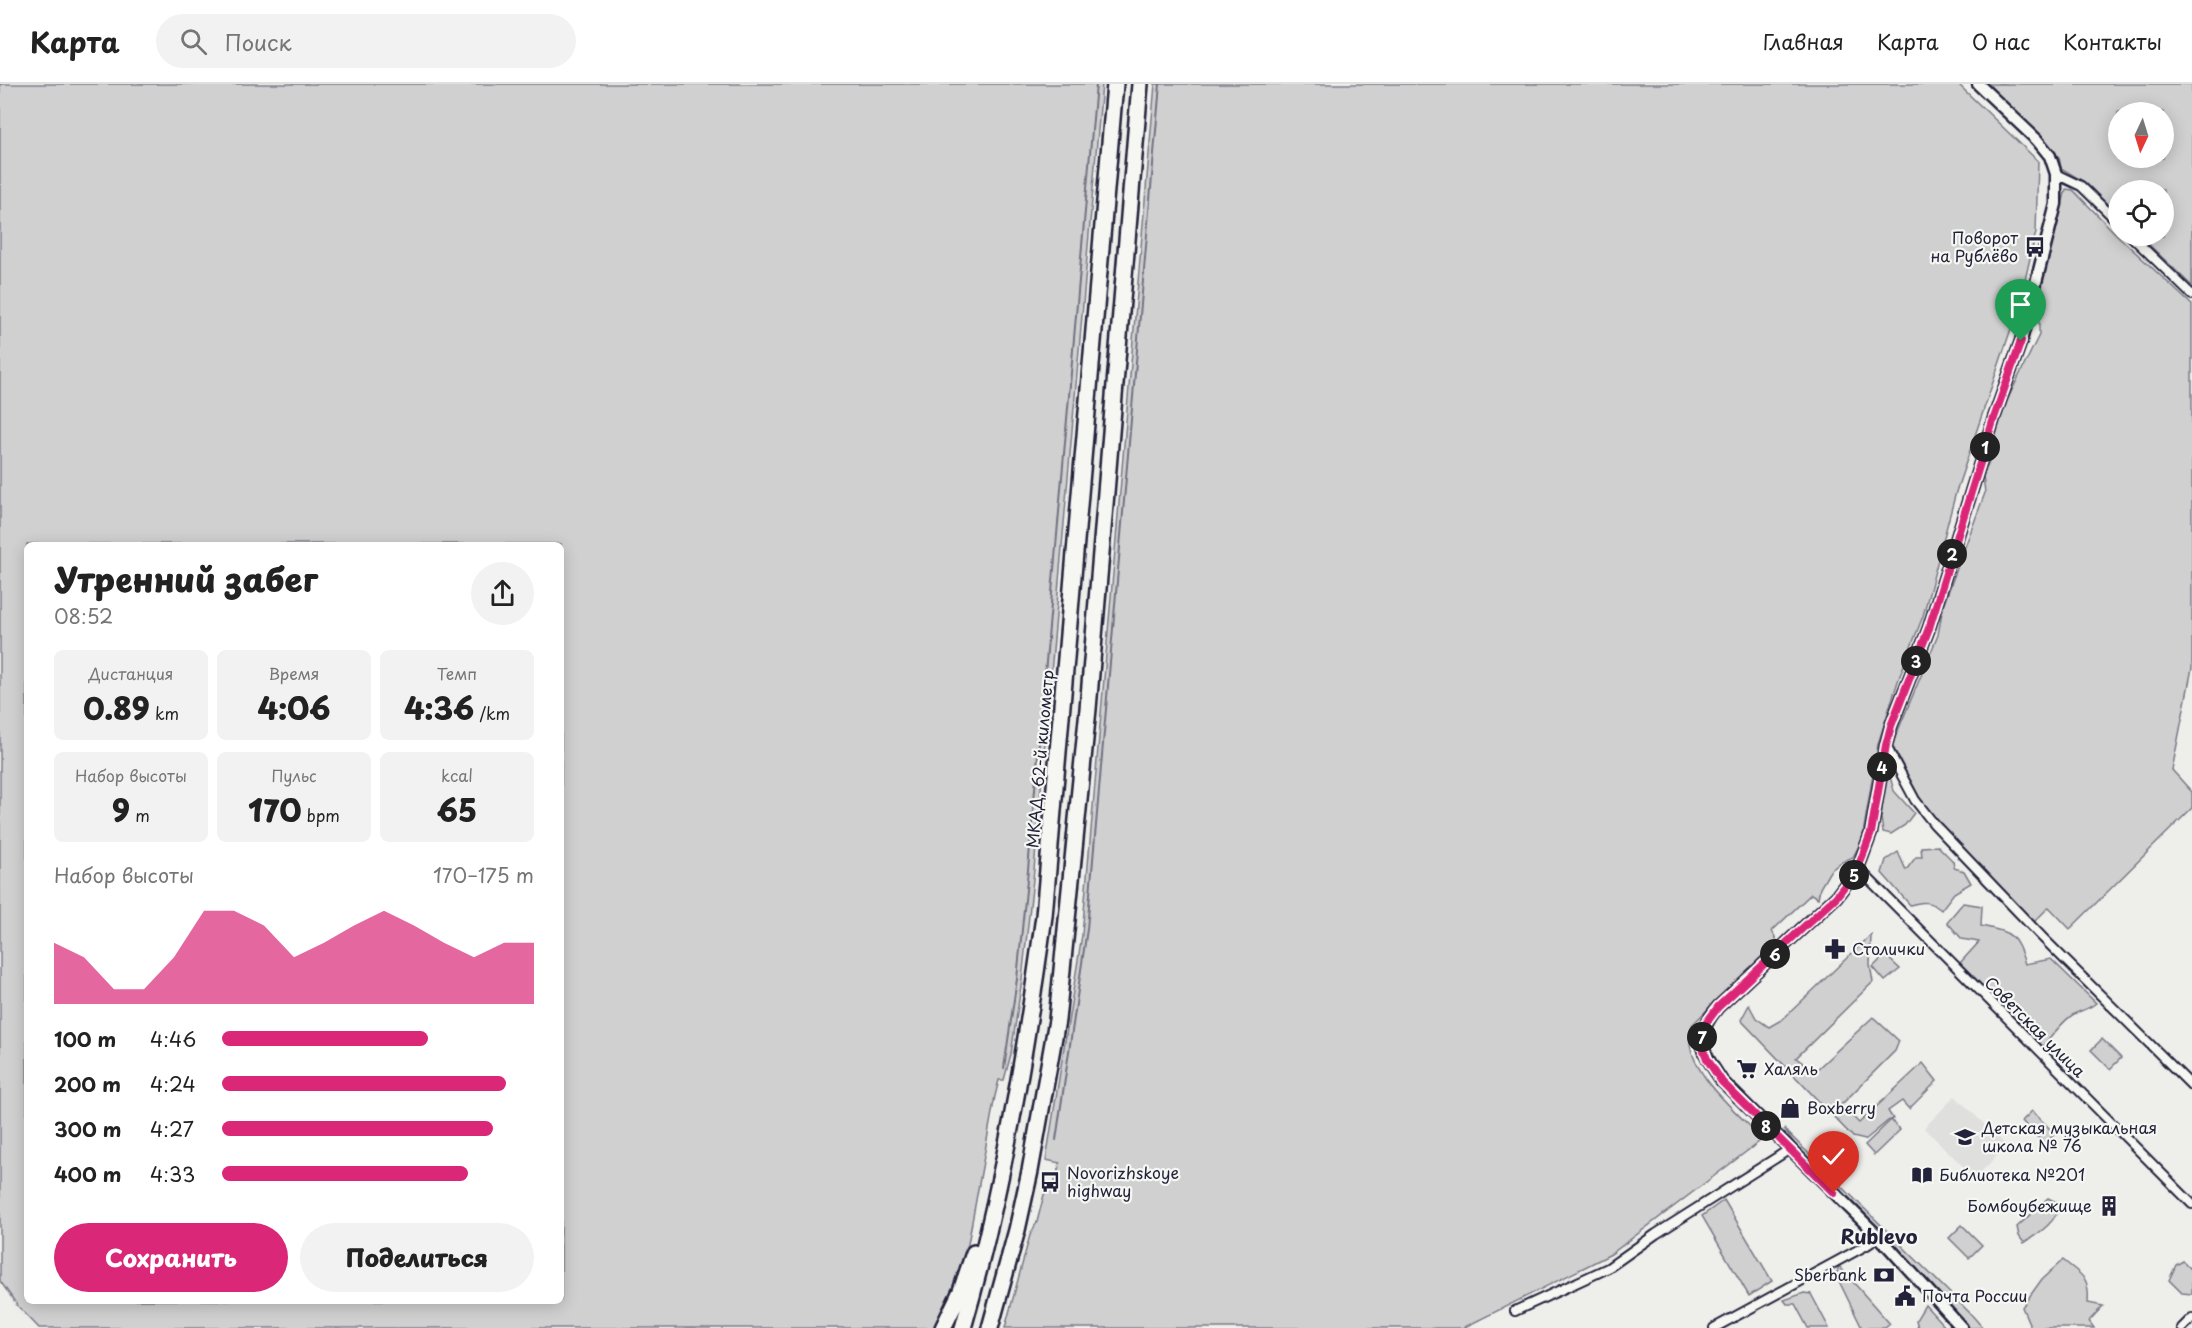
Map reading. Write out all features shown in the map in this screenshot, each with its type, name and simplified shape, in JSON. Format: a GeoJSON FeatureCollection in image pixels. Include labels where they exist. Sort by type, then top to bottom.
{"type":"FeatureCollection","features":[{"type":"Feature","properties":{"kind":"highway","name":"МКАД, 62-й километр"},"geometry":{"type":"LineString","coordinates":[[963,1328],[1002,1174],[1030,1017],[1044,916],[1114,84]]}},
{"type":"Feature","properties":{"kind":"highway"},"geometry":{"type":"LineString","coordinates":[[990,1328],[1030,1172],[1058,1009],[1088,710],[1140,84]]}},
{"type":"Feature","properties":{"kind":"highway"},"geometry":{"type":"LineString","coordinates":[[943,1328],[961,1291],[1002,1174]]}},
{"type":"Feature","properties":{"kind":"street"},"geometry":{"type":"LineString","coordinates":[[1962,1328],[1879,1237],[1722,1082],[1707,1059],[1702,1045],[1704,1026],[1718,1007],[1836,897],[1858,868],[1871,833],[1886,745],[1929,628],[1994,418],[2021,341],[2056,204],[2056,174],[2050,156],[2037,140],[1978,84]]}},
{"type":"Feature","properties":{"kind":"street"},"geometry":{"type":"LineString","coordinates":[[2056,174],[2081,186],[2108,212]]}},
{"type":"Feature","properties":{"kind":"street"},"geometry":{"type":"LineString","coordinates":[[2141,246],[2192,295]]}},
{"type":"Feature","properties":{"kind":"street"},"geometry":{"type":"LineString","coordinates":[[1886,745],[1915,801],[1934,824],[2042,937],[2192,1086]]}},
{"type":"Feature","properties":{"kind":"street","name":"Советская улица"},"geometry":{"type":"LineString","coordinates":[[1858,868],[2192,1204]]}},
{"type":"Feature","properties":{"kind":"street"},"geometry":{"type":"LineString","coordinates":[[1515,1311],[1608,1268],[1656,1234],[1790,1149]]}},
{"type":"Feature","properties":{"kind":"street"},"geometry":{"type":"LineString","coordinates":[[1714,1328],[1879,1237]]}},
{"type":"Feature","properties":{"kind":"street"},"geometry":{"type":"LineString","coordinates":[[2182,1328],[2192,1318]]}},
{"type":"Feature","properties":{"kind":"shaded area"},"geometry":{"type":"Polygon","coordinates":[[[0,84],[1102,84],[1034,870],[1022,979],[1011,1054],[1004,1080],[999,1080],[995,1096],[968,1244],[936,1328],[39,1328],[17,1305],[0,1281],[0,84]]]}},
{"type":"Feature","properties":{"kind":"shaded area"},"geometry":{"type":"Polygon","coordinates":[[[1155,84],[1958,84],[2038,161],[2036,232],[2020,302],[1956,492],[1923,616],[1899,678],[1878,744],[1862,840],[1853,857],[1830,871],[1820,888],[1818,898],[1811,894],[1772,931],[1777,941],[1692,1025],[1690,1040],[1693,1056],[1701,1072],[1712,1087],[1763,1139],[1611,1254],[1463,1328],[1005,1328],[1030,1235],[1037,1222],[1047,1183],[1054,1185],[1060,1163],[1046,1160],[1082,935],[1155,84]]]}},
{"type":"Feature","properties":{"kind":"shaded area"},"geometry":{"type":"Polygon","coordinates":[[[1984,84],[2192,84],[2192,286],[2150,246],[2174,246],[2174,180],[2108,180],[2108,205],[2086,183],[2061,168],[2059,157],[1984,84]]]}},
{"type":"Feature","properties":{"kind":"shaded area"},"geometry":{"type":"Polygon","coordinates":[[[2066,189],[2073,190],[2108,226],[2108,246],[2129,246],[2192,305],[2192,668],[2172,770],[2192,792],[2192,808],[2070,929],[2049,907],[2033,923],[1933,817],[1921,800],[1892,745],[1938,635],[1943,606],[1985,493],[1983,476],[1994,451],[1995,425],[2039,335],[2039,296],[2066,189]]]}},
{"type":"Feature","properties":{"kind":"shaded area"},"geometry":{"type":"Polygon","coordinates":[[[1886,762],[1894,791],[1914,813],[1905,825],[1891,834],[1883,832],[1881,818],[1886,762]]]}},
{"type":"Feature","properties":{"kind":"shaded area"},"geometry":{"type":"Polygon","coordinates":[[[1938,846],[1953,861],[1954,868],[1964,871],[1971,883],[1954,893],[1941,910],[1926,903],[1910,905],[1882,873],[1886,860],[1898,852],[1906,870],[1916,857],[1922,857],[1921,847],[1938,846]]]}},
{"type":"Feature","properties":{"kind":"shaded area"},"geometry":{"type":"Polygon","coordinates":[[[1963,903],[1982,906],[1981,926],[2011,936],[2025,964],[2051,959],[2096,1003],[2070,1017],[2043,1047],[1960,963],[1979,942],[1962,939],[1947,922],[1963,903]]]}},
{"type":"Feature","properties":{"kind":"shaded area"},"geometry":{"type":"Polygon","coordinates":[[[1871,935],[1870,965],[1873,982],[1796,1058],[1815,1071],[1873,1017],[1899,1041],[1895,1051],[1841,1105],[1859,1123],[1923,1063],[1937,1081],[1909,1109],[1902,1101],[1888,1111],[1893,1119],[1865,1140],[1853,1137],[1741,1020],[1749,1005],[1756,1018],[1769,1027],[1783,1019],[1871,935]]]}},
{"type":"Feature","properties":{"kind":"shaded area"},"geometry":{"type":"Polygon","coordinates":[[[1885,955],[1900,969],[1885,981],[1873,967],[1885,955]]]}},
{"type":"Feature","properties":{"kind":"shaded area"},"geometry":{"type":"Polygon","coordinates":[[[2102,1039],[2121,1058],[2110,1069],[2091,1050],[2102,1039]]]}},
{"type":"Feature","properties":{"kind":"shaded area","name":"Детская музыкальная школа № 76"},"geometry":{"type":"Polygon","coordinates":[[[1955,1096],[2007,1146],[1975,1178],[1924,1128],[1955,1096]]]}},
{"type":"Feature","properties":{"kind":"shaded area"},"geometry":{"type":"Polygon","coordinates":[[[2032,1111],[2055,1134],[2044,1144],[2022,1121],[2032,1111]]]}},
{"type":"Feature","properties":{"kind":"shaded area"},"geometry":{"type":"Polygon","coordinates":[[[1891,1120],[1900,1130],[1874,1155],[1865,1145],[1891,1120]]]}},
{"type":"Feature","properties":{"kind":"shaded area"},"geometry":{"type":"Polygon","coordinates":[[[1784,1129],[1983,1328],[1964,1328],[1803,1156],[1784,1129]]]}},
{"type":"Feature","properties":{"kind":"shaded area"},"geometry":{"type":"Polygon","coordinates":[[[2048,1198],[2060,1204],[2055,1216],[2036,1235],[2024,1243],[2017,1227],[2048,1198]]]}},
{"type":"Feature","properties":{"kind":"shaded area"},"geometry":{"type":"Polygon","coordinates":[[[1724,1200],[1772,1281],[1749,1296],[1702,1216],[1724,1200]]]}},
{"type":"Feature","properties":{"kind":"shaded area"},"geometry":{"type":"Polygon","coordinates":[[[1962,1225],[1982,1245],[1969,1258],[1949,1238],[1962,1225]]]}},
{"type":"Feature","properties":{"kind":"shaded area"},"geometry":{"type":"Polygon","coordinates":[[[2063,1260],[2086,1282],[2088,1303],[2103,1306],[2089,1321],[2094,1328],[2031,1328],[2022,1307],[2042,1279],[2063,1260]]]}},
{"type":"Feature","properties":{"kind":"shaded area"},"geometry":{"type":"Polygon","coordinates":[[[2183,1261],[2192,1270],[2192,1294],[2182,1293],[2169,1280],[2176,1265],[2183,1261]]]}},
{"type":"Feature","properties":{"kind":"shaded area"},"geometry":{"type":"Polygon","coordinates":[[[1839,1266],[1890,1324],[1885,1328],[1862,1328],[1836,1275],[1839,1266]]]}},
{"type":"Feature","properties":{"kind":"shaded area"},"geometry":{"type":"Polygon","coordinates":[[[1804,1293],[1811,1294],[1829,1328],[1808,1328],[1795,1304],[1787,1304],[1784,1300],[1804,1293]]]}},
{"type":"Feature","properties":{"kind":"shaded area"},"geometry":{"type":"Polygon","coordinates":[[[1925,1305],[1946,1328],[1918,1328],[1916,1320],[1925,1305]]]}},
{"type":"Feature","properties":{"kind":"waterway"},"geometry":{"type":"LineString","coordinates":[[1004,1068],[1017,979],[1028,870],[1096,84]]}},
{"type":"Feature","properties":{"kind":"waterway"},"geometry":{"type":"LineString","coordinates":[[1056,1140],[1087,929],[1160,84]]}},
{"type":"Feature","properties":{"kind":"place","name":"Поворот на Рублёво"},"geometry":{"type":"Point","coordinates":[2035,247]}},
{"type":"Feature","properties":{"kind":"place","name":"Столички"},"geometry":{"type":"Point","coordinates":[1835,949]}},
{"type":"Feature","properties":{"kind":"place","name":"Халяль"},"geometry":{"type":"Point","coordinates":[1747,1069]}},
{"type":"Feature","properties":{"kind":"place","name":"Boxberry"},"geometry":{"type":"Point","coordinates":[1790,1108]}},
{"type":"Feature","properties":{"kind":"place","name":"Детская музыкальная школа № 76"},"geometry":{"type":"Point","coordinates":[1965,1137]}},
{"type":"Feature","properties":{"kind":"place","name":"Библиотека №201"},"geometry":{"type":"Point","coordinates":[1922,1175]}},
{"type":"Feature","properties":{"kind":"place","name":"Novorizhskoye highway"},"geometry":{"type":"Point","coordinates":[1050,1182]}},
{"type":"Feature","properties":{"kind":"place","name":"Бомбоубежище"},"geometry":{"type":"Point","coordinates":[2109,1206]}},
{"type":"Feature","properties":{"kind":"place","name":"Sberbank"},"geometry":{"type":"Point","coordinates":[1884,1275]}},
{"type":"Feature","properties":{"kind":"place","name":"Почта России"},"geometry":{"type":"Point","coordinates":[1905,1296]}},
{"type":"Feature","properties":{"kind":"district","name":"Rublevo"},"geometry":{"type":"Point","coordinates":[1879,1237]}},
{"type":"Feature","properties":{"kind":"route"},"geometry":{"type":"LineString","coordinates":[[1834,1193],[1722,1082],[1707,1059],[1702,1045],[1704,1026],[1718,1007],[1836,897],[1853,878],[1858,868],[1871,833],[1891,726],[1929,628],[1994,418],[2021,341]]}}]}
